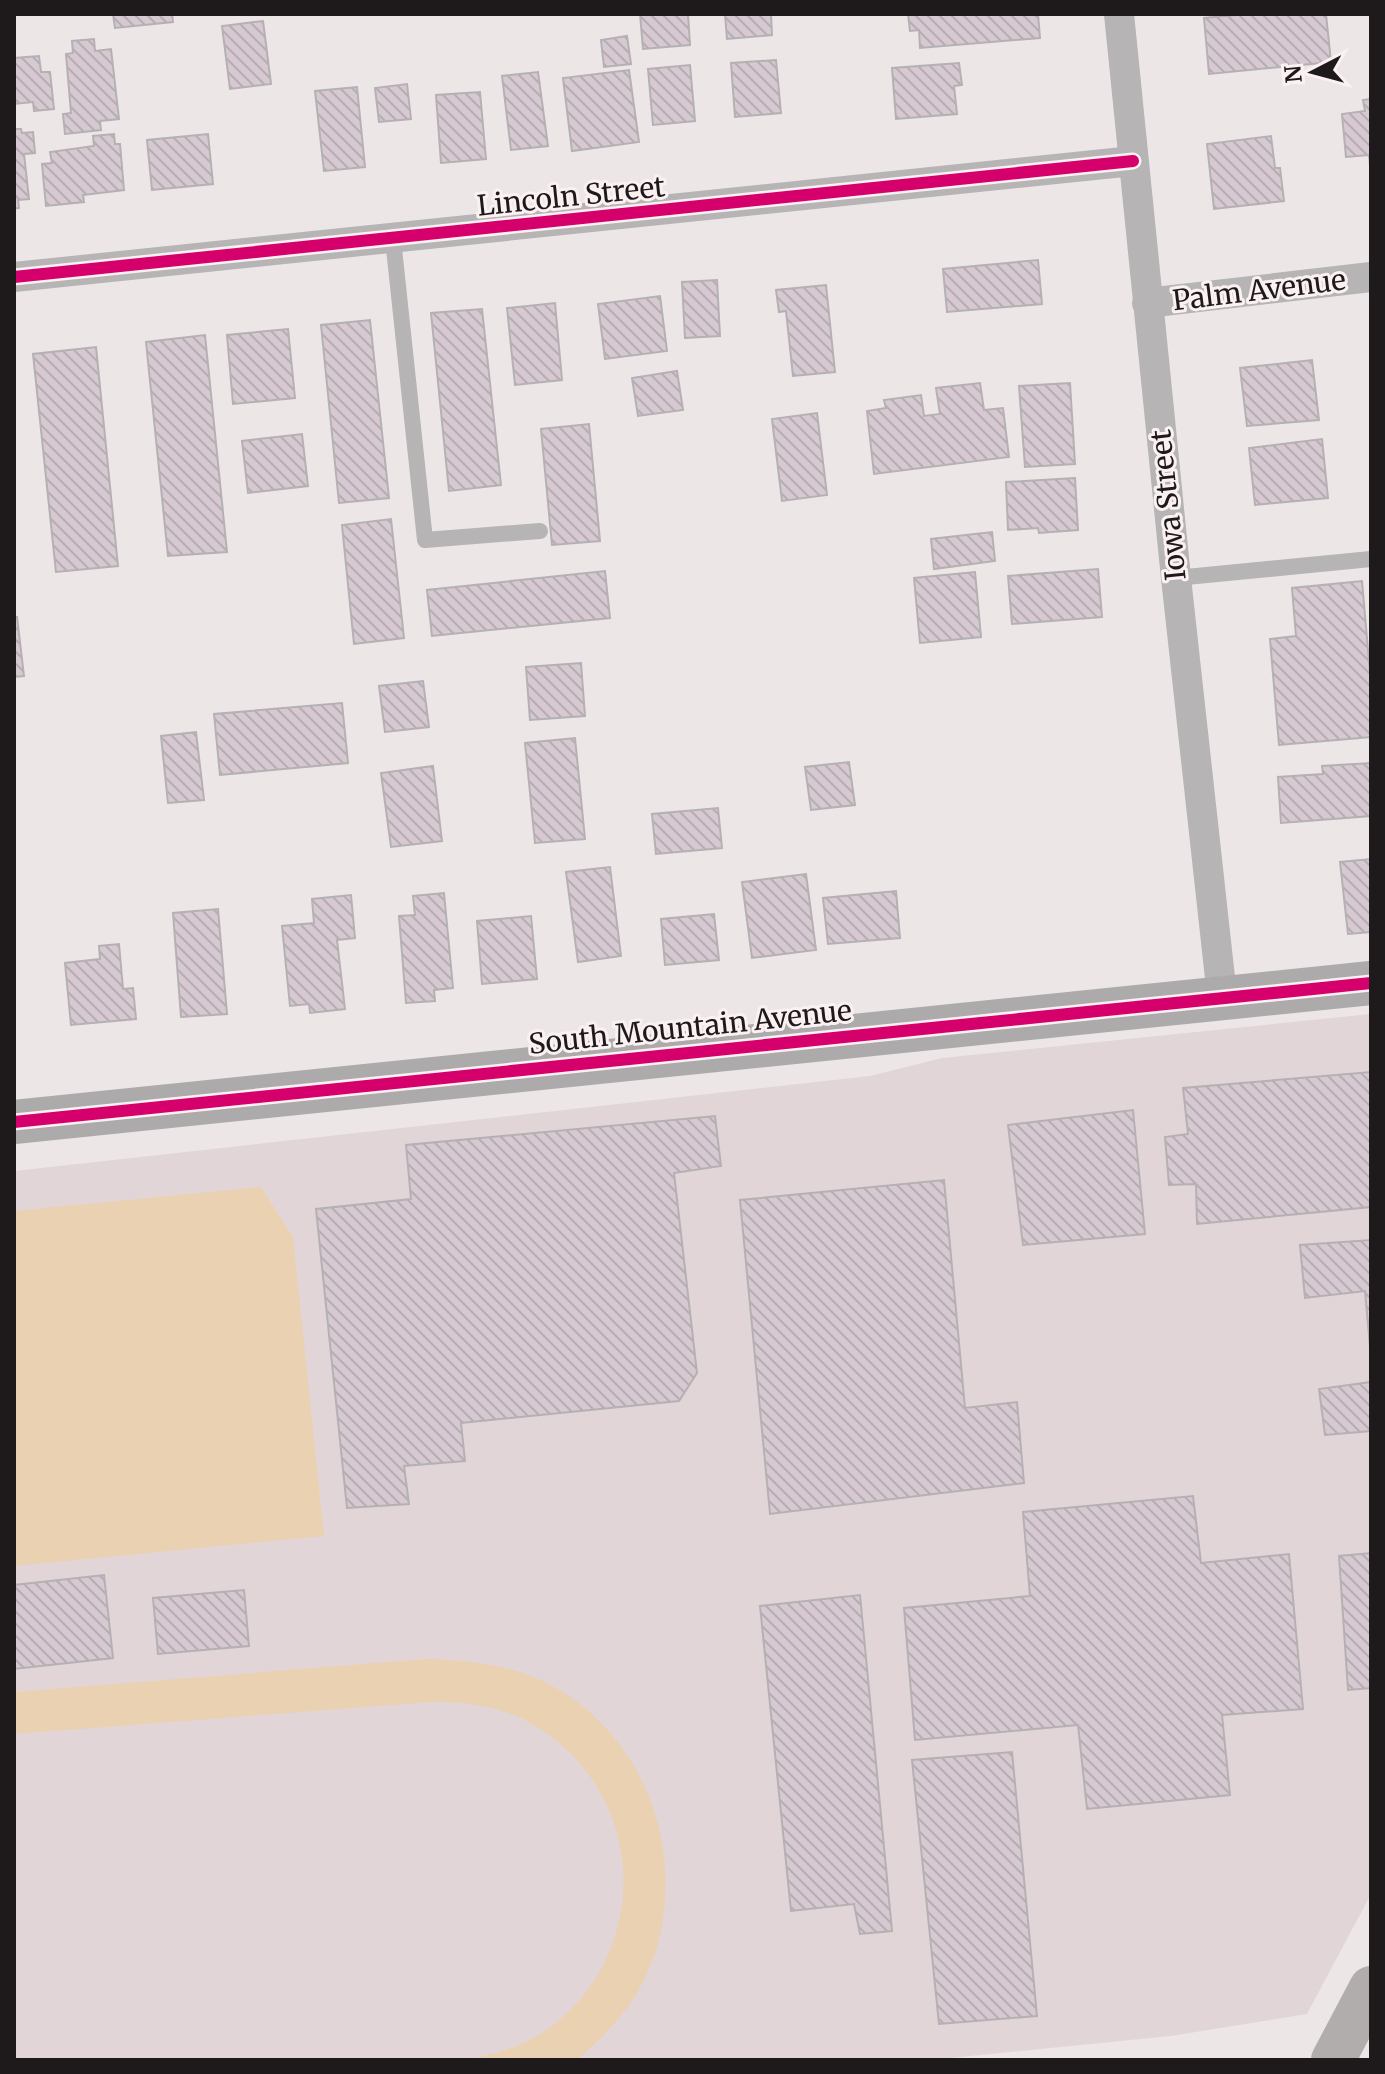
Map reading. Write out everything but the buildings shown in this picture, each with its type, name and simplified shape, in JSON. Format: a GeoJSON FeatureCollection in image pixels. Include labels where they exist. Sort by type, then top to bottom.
{"type":"FeatureCollection","features":[{"type":"Feature","properties":{"kind":"main road"},"geometry":{"type":"LineString","coordinates":[[1333,2060],[1371,1988]]}},
{"type":"Feature","properties":{"kind":"street","name":"Iowa Street"},"geometry":{"type":"LineString","coordinates":[[1119,14],[1222,996]]}},
{"type":"Feature","properties":{"kind":"street","name":"Lincoln Street"},"geometry":{"type":"LineString","coordinates":[[14,277],[1133,161]]}},
{"type":"Feature","properties":{"kind":"street","name":"Palm Avenue"},"geometry":{"type":"LineString","coordinates":[[1147,303],[1371,277]]}},
{"type":"Feature","properties":{"kind":"street","name":"South Mountain Avenue"},"geometry":{"type":"LineString","coordinates":[[14,1122],[1371,983]]}},
{"type":"Feature","properties":{"kind":"lane"},"geometry":{"type":"LineString","coordinates":[[393,239],[425,540],[540,531]]}},
{"type":"Feature","properties":{"kind":"lane"},"geometry":{"type":"LineString","coordinates":[[1176,578],[1371,559]]}},
{"type":"Feature","properties":{"kind":"shaded area"},"geometry":{"type":"Polygon","coordinates":[[[1371,1014],[1371,1894],[1307,2014],[1171,2036],[931,2060],[14,2060],[14,1171],[870,1076],[942,1058],[1371,1014]]]}},
{"type":"Feature","properties":{"kind":"shaded area"},"geometry":{"type":"Polygon","coordinates":[[[261,1187],[293,1237],[324,1536],[14,1566],[14,1211],[261,1187]]]}},
{"type":"Feature","properties":{"kind":"shaded area"},"geometry":{"type":"Polygon","coordinates":[[[427,1659],[471,1662],[513,1670],[540,1680],[578,1703],[610,1732],[635,1767],[653,1807],[663,1849],[666,1892],[660,1935],[646,1976],[625,2011],[577,2060],[463,2060],[496,2053],[528,2041],[548,2029],[577,2004],[599,1974],[614,1940],[622,1905],[623,1869],[617,1833],[603,1798],[573,1756],[530,1723],[484,1706],[431,1702],[14,1734],[14,1692],[427,1659]]]}},
{"type":"Feature","properties":{"kind":"cycle path"},"geometry":{"type":"LineString","coordinates":[[14,277],[1133,161]]}},
{"type":"Feature","properties":{"kind":"cycle path"},"geometry":{"type":"LineString","coordinates":[[14,1122],[1371,983]]}}]}
